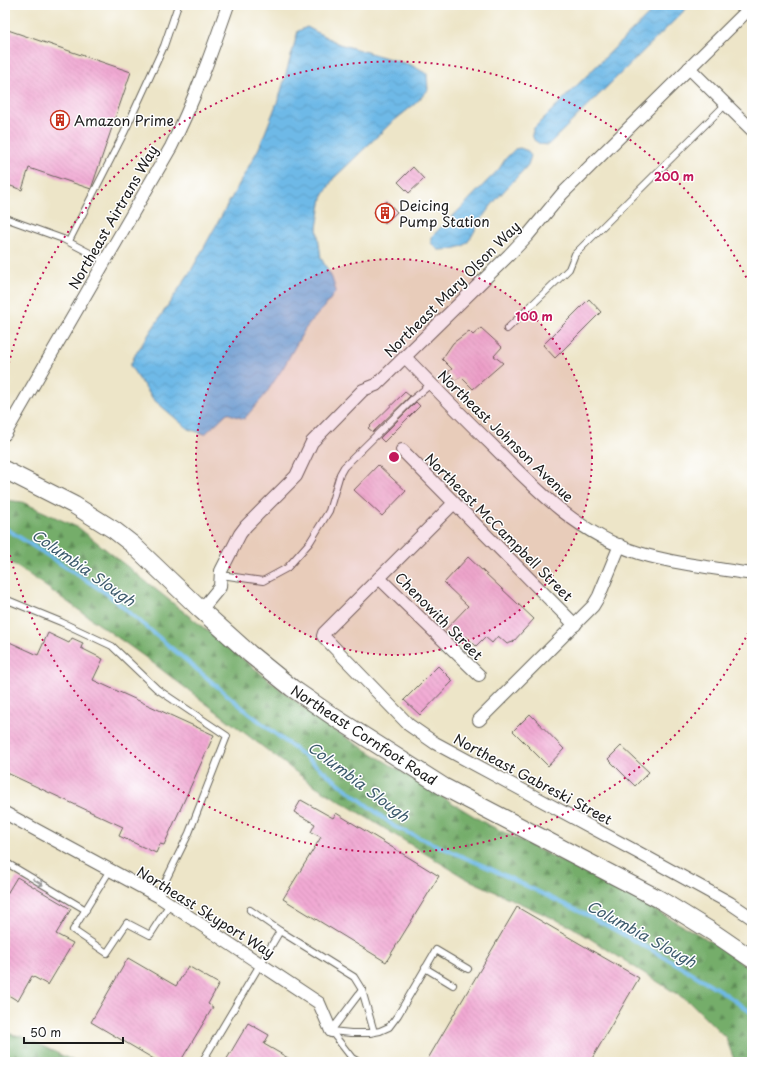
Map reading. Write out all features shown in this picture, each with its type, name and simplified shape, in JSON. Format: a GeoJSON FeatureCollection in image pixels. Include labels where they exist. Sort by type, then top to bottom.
{"type":"FeatureCollection","features":[{"type":"Feature","properties":{"kind":"street","name":"Northeast Airtrans Way"},"geometry":{"type":"LineString","coordinates":[[5,434],[106,261],[182,126],[206,70],[228,5]]}},
{"type":"Feature","properties":{"kind":"street","name":"Northeast Mary Olson Way"},"geometry":{"type":"LineString","coordinates":[[201,610],[220,587],[221,571],[240,534],[246,526],[296,476],[312,442],[364,390],[376,385],[405,357],[528,235],[562,194],[752,6]]}},
{"type":"Feature","properties":{"kind":"street"},"geometry":{"type":"LineString","coordinates":[[689,68],[752,130]]}},
{"type":"Feature","properties":{"kind":"street","name":"Northeast Johnson Avenue"},"geometry":{"type":"LineString","coordinates":[[405,357],[536,490],[567,516],[594,532],[640,553],[679,562],[752,574]]}},
{"type":"Feature","properties":{"kind":"street","name":"Northeast McCampbell Street"},"geometry":{"type":"LineString","coordinates":[[402,450],[575,625]]}},
{"type":"Feature","properties":{"kind":"street","name":"Northeast Cornfoot Road"},"geometry":{"type":"LineString","coordinates":[[5,470],[74,505],[114,530],[132,544],[201,610],[250,654],[297,692],[334,718],[416,771],[464,799],[654,896],[714,933],[752,959]]}},
{"type":"Feature","properties":{"kind":"street"},"geometry":{"type":"LineString","coordinates":[[379,578],[454,503]]}},
{"type":"Feature","properties":{"kind":"street"},"geometry":{"type":"LineString","coordinates":[[479,720],[593,606],[599,596],[620,545]]}},
{"type":"Feature","properties":{"kind":"street","name":"Northeast Gabreski Street"},"geometry":{"type":"LineString","coordinates":[[379,578],[324,633],[323,636],[409,725],[435,743],[730,903],[752,918]]}},
{"type":"Feature","properties":{"kind":"street","name":"Chenowith Street"},"geometry":{"type":"LineString","coordinates":[[379,578],[479,675]]}},
{"type":"Feature","properties":{"kind":"street","name":"Northeast Skyport Way"},"geometry":{"type":"LineString","coordinates":[[5,813],[158,896],[320,1003],[331,1031]]}},
{"type":"Feature","properties":{"kind":"lane"},"geometry":{"type":"LineString","coordinates":[[69,242],[124,133],[161,54],[178,5]]}},
{"type":"Feature","properties":{"kind":"lane"},"geometry":{"type":"LineString","coordinates":[[507,329],[569,269],[575,254],[726,104]]}},
{"type":"Feature","properties":{"kind":"lane"},"geometry":{"type":"LineString","coordinates":[[5,218],[69,242],[106,261]]}},
{"type":"Feature","properties":{"kind":"lane"},"geometry":{"type":"LineString","coordinates":[[221,575],[263,581],[287,568],[310,542],[329,511],[340,474],[344,467],[413,399],[431,384]]}},
{"type":"Feature","properties":{"kind":"lane"},"geometry":{"type":"LineString","coordinates":[[5,599],[61,622],[112,646],[158,689],[227,736],[189,833],[158,896]]}},
{"type":"Feature","properties":{"kind":"lane"},"geometry":{"type":"LineString","coordinates":[[5,862],[86,910]]}},
{"type":"Feature","properties":{"kind":"lane"},"geometry":{"type":"LineString","coordinates":[[110,870],[73,930],[108,953],[128,923],[150,935],[170,904]]}},
{"type":"Feature","properties":{"kind":"lane"},"geometry":{"type":"LineString","coordinates":[[250,910],[354,978],[362,990],[374,1032]]}},
{"type":"Feature","properties":{"kind":"lane"},"geometry":{"type":"LineString","coordinates":[[202,1062],[280,931]]}},
{"type":"Feature","properties":{"kind":"lane"},"geometry":{"type":"LineString","coordinates":[[331,1031],[351,1033],[380,1032],[389,1027],[398,1015],[436,950],[468,969]]}},
{"type":"Feature","properties":{"kind":"lane"},"geometry":{"type":"LineString","coordinates":[[425,968],[453,985]]}},
{"type":"Feature","properties":{"kind":"lane"},"geometry":{"type":"LineString","coordinates":[[331,1031],[362,990]]}},
{"type":"Feature","properties":{"kind":"lane"},"geometry":{"type":"LineString","coordinates":[[331,1031],[352,1058],[359,1062]]}},
{"type":"Feature","properties":{"kind":"green space"},"geometry":{"type":"Polygon","coordinates":[[[5,500],[22,502],[79,528],[324,724],[485,823],[618,889],[717,945],[752,971],[752,1062],[735,1062],[726,1038],[691,1003],[572,927],[465,878],[309,782],[145,657],[5,559],[5,500]]]}},
{"type":"Feature","properties":{"kind":"green space"},"geometry":{"type":"Polygon","coordinates":[[[5,1033],[21,1036],[76,1062],[7,1062],[5,1061],[5,1033]]]}},
{"type":"Feature","properties":{"kind":"water"},"geometry":{"type":"Polygon","coordinates":[[[658,5],[690,5],[548,145],[540,144],[534,140],[532,134],[534,128],[658,5]]]}},
{"type":"Feature","properties":{"kind":"water"},"geometry":{"type":"Polygon","coordinates":[[[307,27],[339,44],[411,65],[427,74],[428,90],[416,103],[390,124],[333,179],[322,198],[317,228],[321,258],[332,278],[336,291],[305,329],[283,368],[265,395],[244,419],[227,413],[205,434],[188,429],[153,399],[130,366],[135,355],[192,269],[259,148],[280,95],[298,31],[307,27]]]}},
{"type":"Feature","properties":{"kind":"water"},"geometry":{"type":"Polygon","coordinates":[[[520,148],[528,151],[531,156],[528,165],[487,211],[466,244],[460,247],[438,250],[431,243],[431,237],[499,169],[506,158],[515,149],[520,148]]]}},
{"type":"Feature","properties":{"kind":"building","name":"Amazon Prime"},"geometry":{"type":"Polygon","coordinates":[[[5,29],[131,72],[91,189],[29,168],[22,190],[5,184],[5,29]]]}},
{"type":"Feature","properties":{"kind":"building"},"geometry":{"type":"Polygon","coordinates":[[[413,167],[424,179],[409,193],[398,182],[413,167]]]}},
{"type":"Feature","properties":{"kind":"building","name":"Deicing Pump Station"},"geometry":{"type":"Polygon","coordinates":[[[387,201],[397,212],[384,224],[374,212],[387,201]]]}},
{"type":"Feature","properties":{"kind":"building"},"geometry":{"type":"Polygon","coordinates":[[[589,299],[601,312],[555,358],[543,345],[589,299]]]}},
{"type":"Feature","properties":{"kind":"building"},"geometry":{"type":"Polygon","coordinates":[[[481,328],[502,347],[494,356],[503,363],[473,389],[461,377],[455,380],[448,372],[452,369],[442,359],[453,343],[469,331],[473,335],[481,328]]]}},
{"type":"Feature","properties":{"kind":"building"},"geometry":{"type":"Polygon","coordinates":[[[405,392],[410,396],[373,432],[368,428],[405,392]]]}},
{"type":"Feature","properties":{"kind":"building"},"geometry":{"type":"Polygon","coordinates":[[[416,402],[420,406],[384,442],[380,438],[416,402]]]}},
{"type":"Feature","properties":{"kind":"building"},"geometry":{"type":"Polygon","coordinates":[[[378,465],[406,491],[382,516],[354,490],[378,465]]]}},
{"type":"Feature","properties":{"kind":"building"},"geometry":{"type":"Polygon","coordinates":[[[468,557],[534,619],[513,642],[507,644],[498,636],[492,643],[485,637],[476,646],[466,636],[459,643],[445,630],[468,606],[444,583],[468,557]]]}},
{"type":"Feature","properties":{"kind":"building"},"geometry":{"type":"Polygon","coordinates":[[[48,633],[69,643],[72,638],[83,643],[81,648],[103,659],[93,680],[214,735],[164,845],[160,844],[156,853],[119,836],[123,827],[5,772],[5,640],[38,655],[48,633]]]}},
{"type":"Feature","properties":{"kind":"building"},"geometry":{"type":"Polygon","coordinates":[[[438,666],[453,681],[420,715],[404,700],[438,666]]]}},
{"type":"Feature","properties":{"kind":"building"},"geometry":{"type":"Polygon","coordinates":[[[530,714],[564,749],[548,766],[513,731],[530,714]]]}},
{"type":"Feature","properties":{"kind":"building"},"geometry":{"type":"Polygon","coordinates":[[[621,746],[649,772],[635,786],[608,759],[621,746]]]}},
{"type":"Feature","properties":{"kind":"building"},"geometry":{"type":"Polygon","coordinates":[[[301,800],[333,818],[336,813],[439,876],[386,962],[283,899],[321,837],[311,832],[315,824],[294,812],[301,800]]]}},
{"type":"Feature","properties":{"kind":"building"},"geometry":{"type":"Polygon","coordinates":[[[17,877],[71,909],[56,934],[73,943],[48,985],[32,976],[18,1001],[5,993],[5,897],[17,877]]]}},
{"type":"Feature","properties":{"kind":"building"},"geometry":{"type":"Polygon","coordinates":[[[517,907],[639,978],[590,1062],[426,1062],[517,907]]]}},
{"type":"Feature","properties":{"kind":"building"},"geometry":{"type":"Polygon","coordinates":[[[128,958],[176,986],[188,966],[219,984],[208,1004],[213,1007],[180,1062],[159,1062],[91,1022],[128,958]]]}},
{"type":"Feature","properties":{"kind":"building"},"geometry":{"type":"Polygon","coordinates":[[[248,1023],[269,1035],[264,1044],[295,1062],[225,1062],[248,1023]]]}},
{"type":"Feature","properties":{"kind":"waterway","name":"Columbia Slough"},"geometry":{"type":"LineString","coordinates":[[5,528],[106,593],[250,714],[395,827],[491,869],[595,919],[675,963],[721,991],[752,1013]]}},
{"type":"Feature","properties":{"kind":"place","name":"Amazon Prime"},"geometry":{"type":"Point","coordinates":[60,120]}},
{"type":"Feature","properties":{"kind":"place","name":"Deicing Pump Station"},"geometry":{"type":"Point","coordinates":[385,213]}}]}
